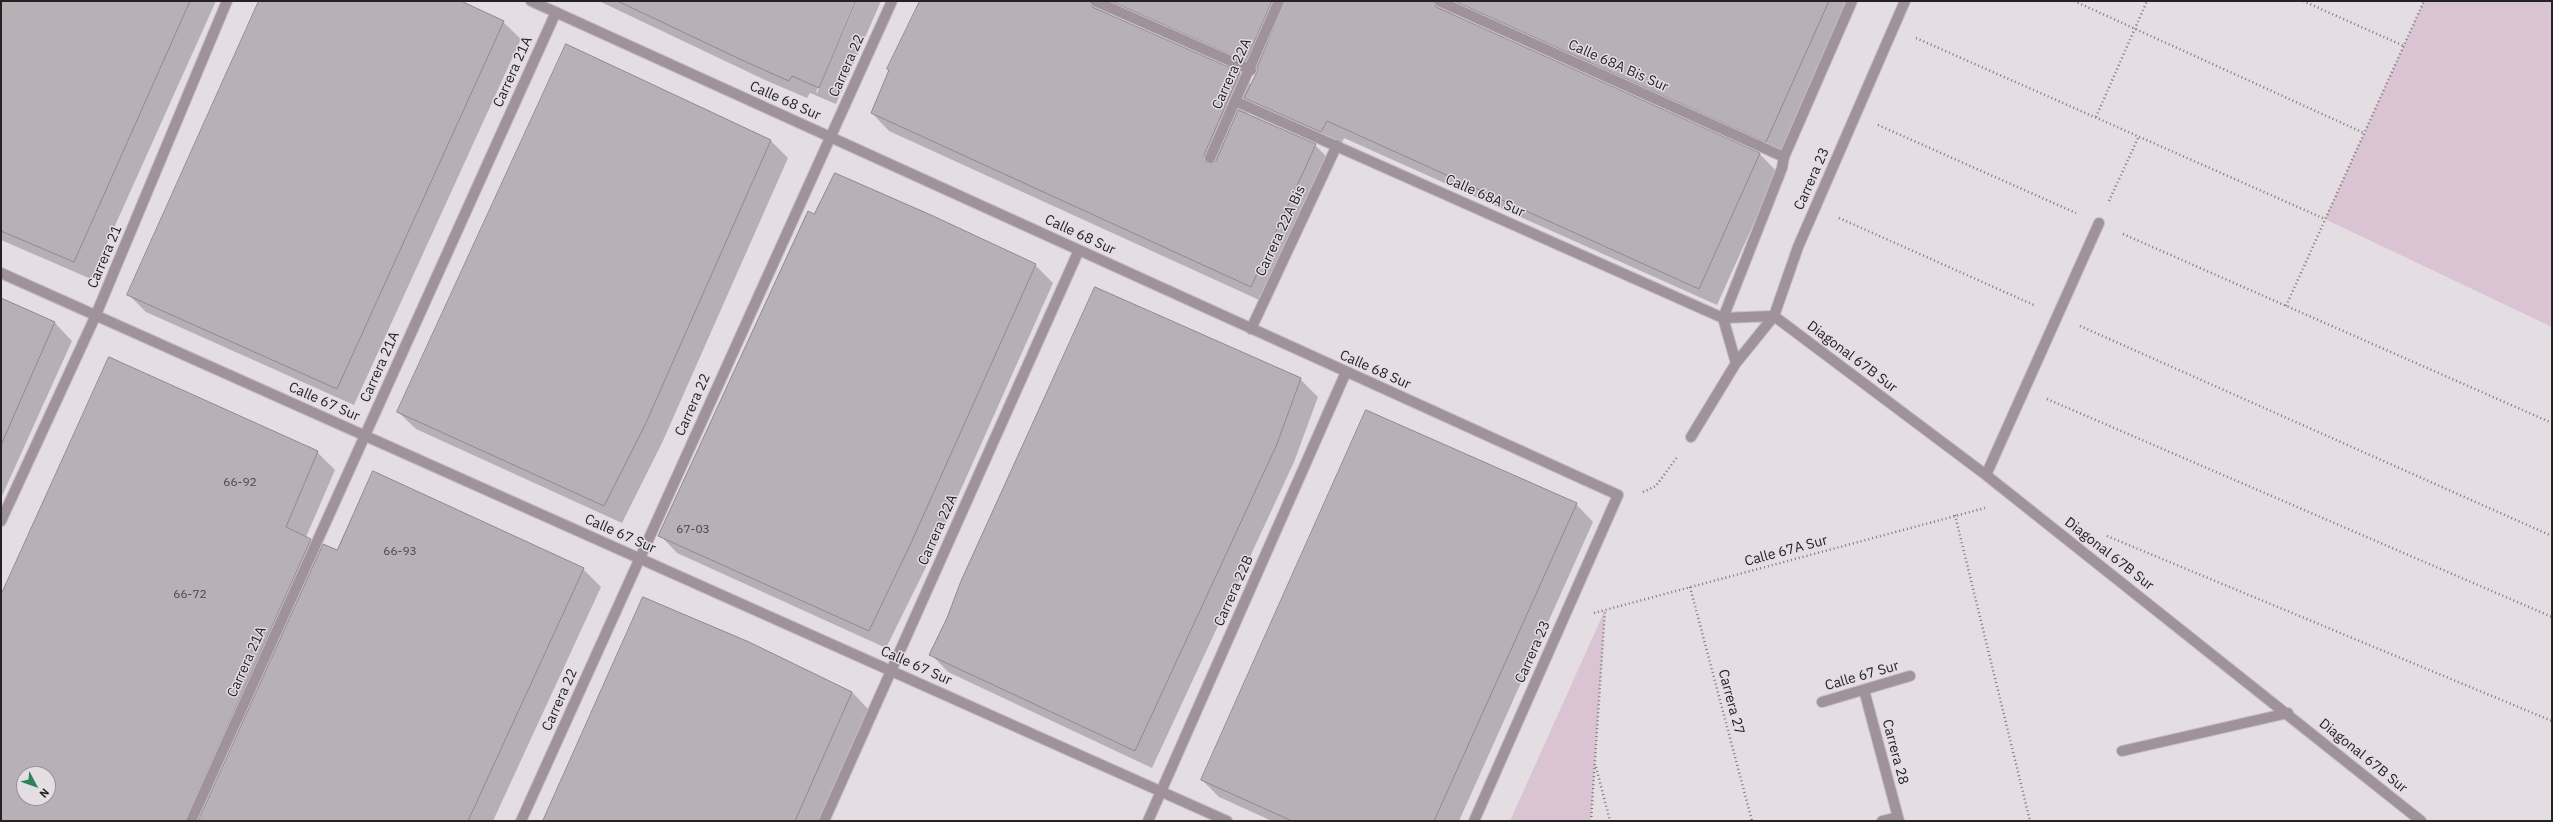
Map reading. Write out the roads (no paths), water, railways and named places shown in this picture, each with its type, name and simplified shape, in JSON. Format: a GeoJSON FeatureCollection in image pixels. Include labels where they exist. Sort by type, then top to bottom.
{"type":"FeatureCollection","features":[{"type":"Feature","properties":{"kind":"street","name":"Carrera 21"},"geometry":{"type":"LineString","coordinates":[[1,521],[95,317],[227,1]]}},
{"type":"Feature","properties":{"kind":"street","name":"Calle 68 Sur"},"geometry":{"type":"LineString","coordinates":[[531,1],[1618,495]]}},
{"type":"Feature","properties":{"kind":"street","name":"Carrera 22"},"geometry":{"type":"LineString","coordinates":[[521,821],[892,1]]}},
{"type":"Feature","properties":{"kind":"street"},"geometry":{"type":"LineString","coordinates":[[1095,1],[1251,70]]}},
{"type":"Feature","properties":{"kind":"street","name":"Carrera 22A"},"geometry":{"type":"LineString","coordinates":[[1210,158],[1235,101],[1251,70],[1280,1]]}},
{"type":"Feature","properties":{"kind":"street","name":"Calle 68A Bis Sur"},"geometry":{"type":"LineString","coordinates":[[1439,1],[1784,157]]}},
{"type":"Feature","properties":{"kind":"street"},"geometry":{"type":"LineString","coordinates":[[1736,363],[1723,318],[1782,168],[1784,157],[1852,1]]}},
{"type":"Feature","properties":{"kind":"street","name":"Carrera 23"},"geometry":{"type":"LineString","coordinates":[[1691,437],[1736,363],[1774,316],[1798,247],[1905,1]]}},
{"type":"Feature","properties":{"kind":"street","name":"Carrera 21A"},"geometry":{"type":"LineString","coordinates":[[191,821],[556,12]]}},
{"type":"Feature","properties":{"kind":"street","name":"Calle 68A Sur"},"geometry":{"type":"LineString","coordinates":[[1235,101],[1337,145],[1723,318]]}},
{"type":"Feature","properties":{"kind":"street","name":"Carrera 22A Bis"},"geometry":{"type":"LineString","coordinates":[[1251,329],[1337,145]]}},
{"type":"Feature","properties":{"kind":"street"},"geometry":{"type":"LineString","coordinates":[[1986,475],[2099,223]]}},
{"type":"Feature","properties":{"kind":"street","name":"Carrera 22A"},"geometry":{"type":"LineString","coordinates":[[824,821],[1079,250]]}},
{"type":"Feature","properties":{"kind":"street","name":"Calle 67 Sur"},"geometry":{"type":"LineString","coordinates":[[1,273],[95,317],[365,435],[1227,821]]}},
{"type":"Feature","properties":{"kind":"street"},"geometry":{"type":"LineString","coordinates":[[1723,318],[1774,316]]}},
{"type":"Feature","properties":{"kind":"street","name":"Diagonal 67B Sur"},"geometry":{"type":"LineString","coordinates":[[1774,316],[2017,499],[2288,713],[2421,821]]}},
{"type":"Feature","properties":{"kind":"street","name":"Carrera 22B"},"geometry":{"type":"LineString","coordinates":[[1148,821],[1346,372]]}},
{"type":"Feature","properties":{"kind":"street","name":"Carrera 23"},"geometry":{"type":"LineString","coordinates":[[1474,821],[1618,495]]}},
{"type":"Feature","properties":{"kind":"street","name":"Calle 67 Sur"},"geometry":{"type":"LineString","coordinates":[[1822,702],[1910,676]]}},
{"type":"Feature","properties":{"kind":"street","name":"Carrera 28"},"geometry":{"type":"LineString","coordinates":[[1864,690],[1898,819]]}},
{"type":"Feature","properties":{"kind":"street"},"geometry":{"type":"LineString","coordinates":[[2122,751],[2288,713]]}},
{"type":"Feature","properties":{"kind":"street"},"geometry":{"type":"LineString","coordinates":[[1882,821],[1898,819]]}}]}
